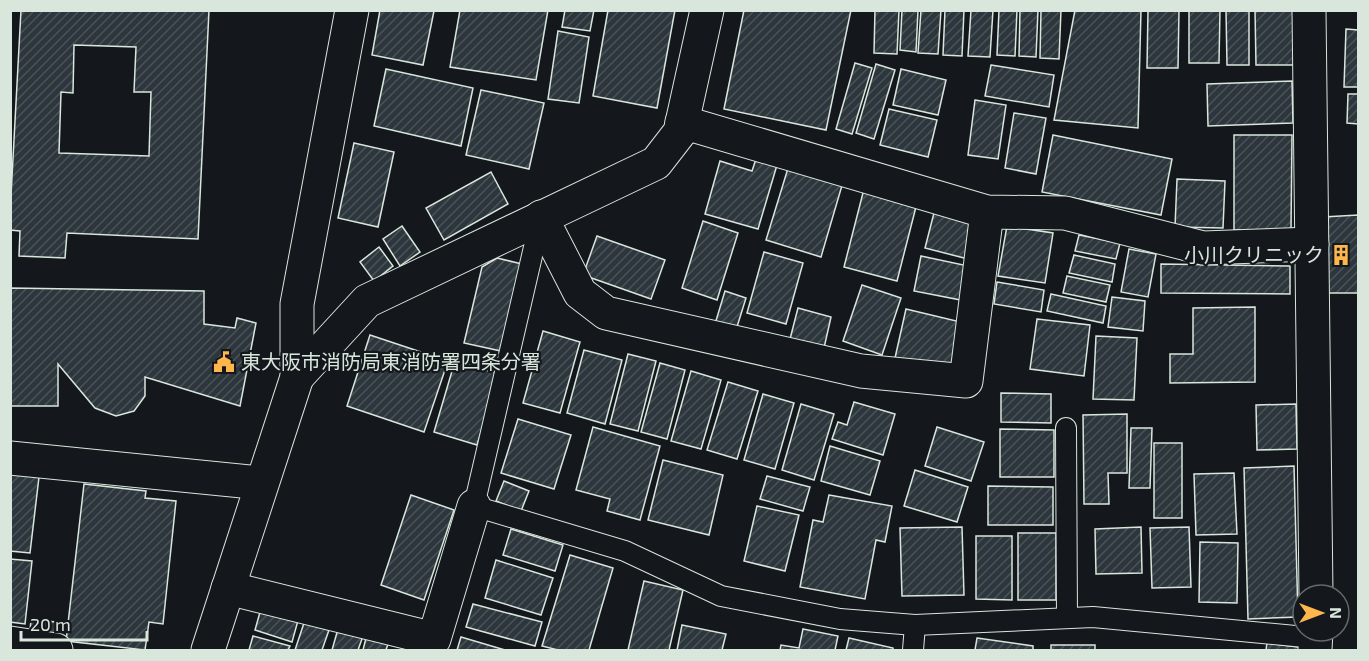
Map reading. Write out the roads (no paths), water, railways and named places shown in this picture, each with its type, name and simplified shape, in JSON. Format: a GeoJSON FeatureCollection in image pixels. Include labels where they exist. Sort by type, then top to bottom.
{"type":"FeatureCollection","features":[{"type":"Feature","properties":{"kind":"street"},"geometry":{"type":"LineString","coordinates":[[208,651],[297,377],[297,304],[352,10]]}},
{"type":"Feature","properties":{"kind":"street"},"geometry":{"type":"LineString","coordinates":[[297,377],[367,301],[656,163],[680,132],[707,10]]}},
{"type":"Feature","properties":{"kind":"street"},"geometry":{"type":"LineString","coordinates":[[1309,10],[1316,583]]}},
{"type":"Feature","properties":{"kind":"street"},"geometry":{"type":"LineString","coordinates":[[682,122],[987,212],[1065,213],[1203,248],[1312,244]]}},
{"type":"Feature","properties":{"kind":"street"},"geometry":{"type":"LineString","coordinates":[[541,217],[580,293],[606,313],[861,371],[966,381],[987,212]]}},
{"type":"Feature","properties":{"kind":"street"},"geometry":{"type":"LineString","coordinates":[[10,458],[261,483]]}},
{"type":"Feature","properties":{"kind":"street"},"geometry":{"type":"LineString","coordinates":[[228,588],[434,639],[474,506]]}},
{"type":"Feature","properties":{"kind":"street"},"geometry":{"type":"LineString","coordinates":[[10,643],[57,651]]}},
{"type":"Feature","properties":{"kind":"lane"},"geometry":{"type":"LineString","coordinates":[[541,217],[474,506],[625,551],[721,596],[840,619],[915,625],[1093,616],[1291,637]]}},
{"type":"Feature","properties":{"kind":"lane"},"geometry":{"type":"LineString","coordinates":[[1066,428],[1067,618]]}},
{"type":"Feature","properties":{"kind":"lane"},"geometry":{"type":"LineString","coordinates":[[912,651],[915,625]]}},
{"type":"Feature","properties":{"kind":"place","name":"小川クリニック"},"geometry":{"type":"Point","coordinates":[1341,255]}},
{"type":"Feature","properties":{"kind":"place","name":"東大阪市消防局東消防署四条分署"},"geometry":{"type":"Point","coordinates":[224,362]}}]}
